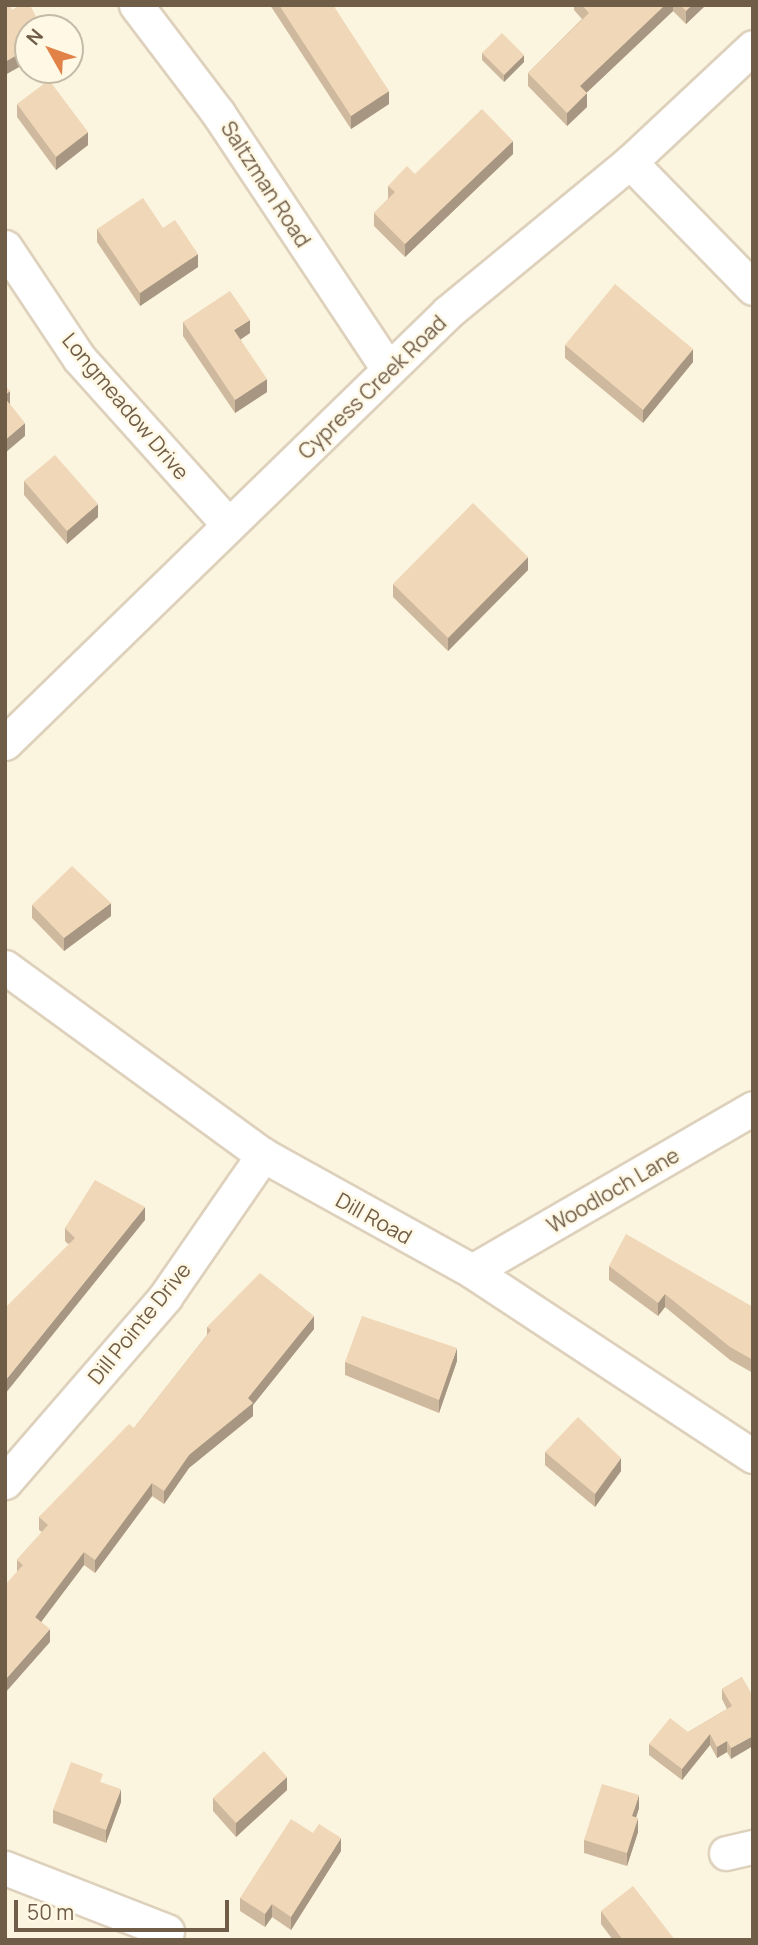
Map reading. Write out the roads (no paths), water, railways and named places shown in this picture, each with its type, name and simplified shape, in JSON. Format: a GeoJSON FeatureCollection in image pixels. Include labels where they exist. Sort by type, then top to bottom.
{"type":"FeatureCollection","features":[{"type":"Feature","properties":{"kind":"street","name":"Saltzman Road"},"geometry":{"type":"LineString","coordinates":[[135,5],[218,113],[388,369]]}},
{"type":"Feature","properties":{"kind":"street","name":"Cypress Creek Road"},"geometry":{"type":"LineString","coordinates":[[5,743],[388,369],[522,247],[630,163],[753,47]]}},
{"type":"Feature","properties":{"kind":"street"},"geometry":{"type":"LineString","coordinates":[[630,163],[753,288]]}},
{"type":"Feature","properties":{"kind":"street","name":"Longmeadow Drive"},"geometry":{"type":"LineString","coordinates":[[5,247],[79,358],[229,525]]}},
{"type":"Feature","properties":{"kind":"street","name":"Dill Road"},"geometry":{"type":"LineString","coordinates":[[5,967],[263,1155],[472,1271],[753,1456]]}},
{"type":"Feature","properties":{"kind":"street","name":"Woodloch Lane"},"geometry":{"type":"LineString","coordinates":[[472,1271],[753,1108]]}},
{"type":"Feature","properties":{"kind":"street","name":"Dill Pointe Drive"},"geometry":{"type":"LineString","coordinates":[[5,1482],[165,1297],[263,1155]]}},
{"type":"Feature","properties":{"kind":"street"},"geometry":{"type":"LineString","coordinates":[[5,1868],[167,1931]]}}]}
